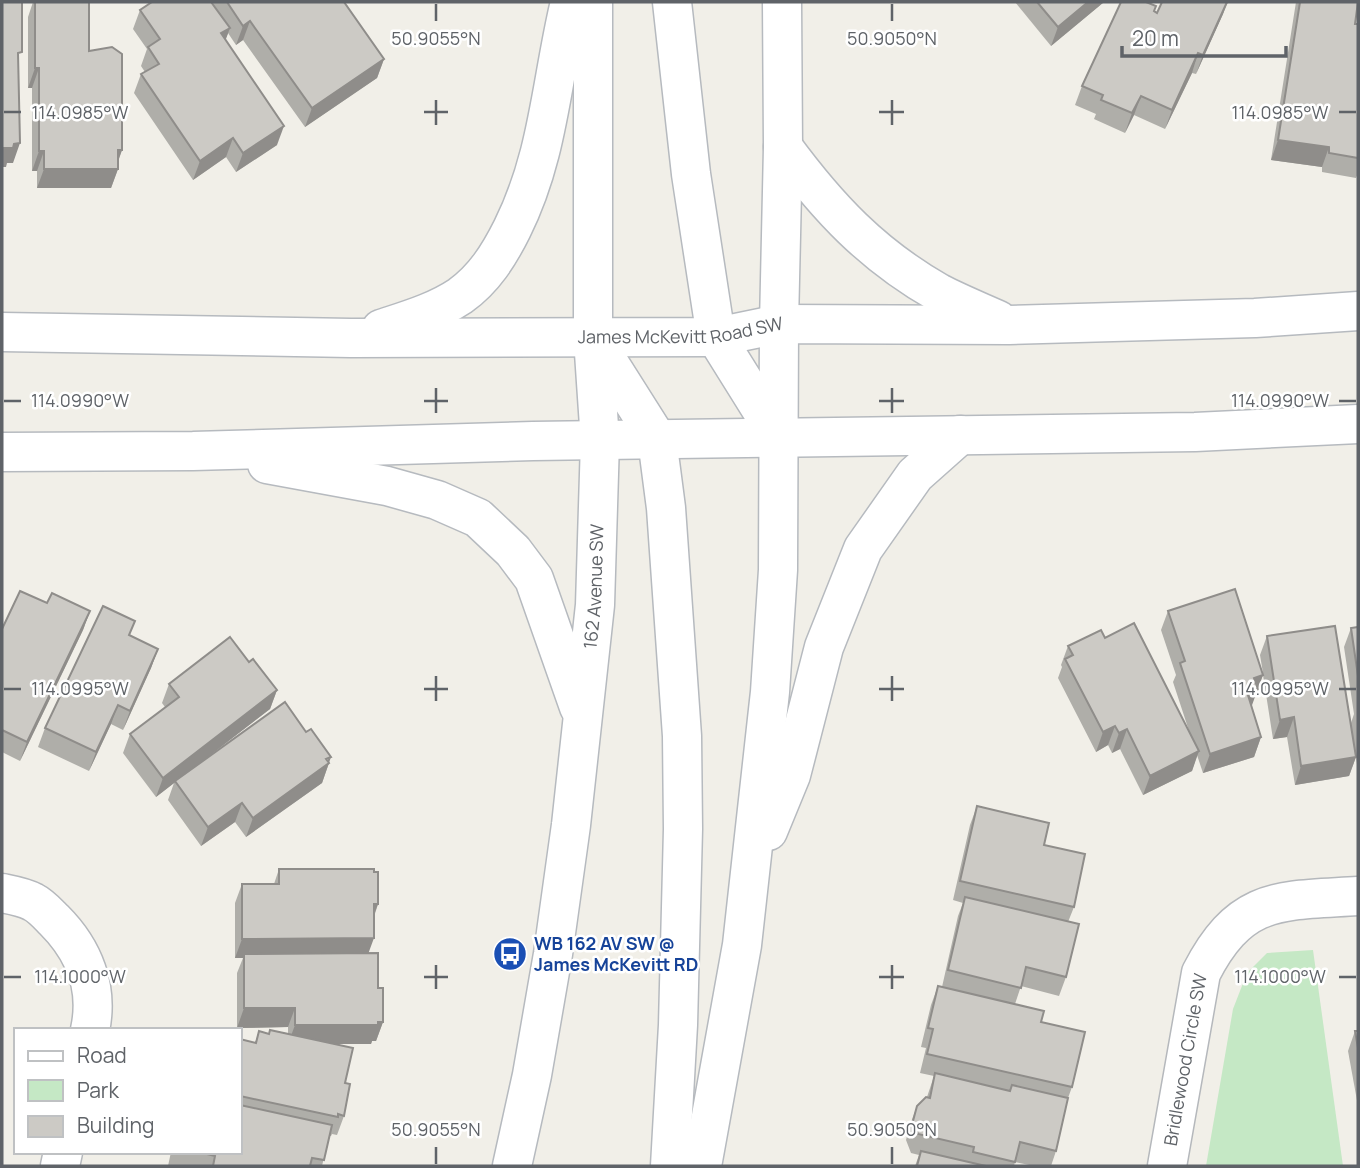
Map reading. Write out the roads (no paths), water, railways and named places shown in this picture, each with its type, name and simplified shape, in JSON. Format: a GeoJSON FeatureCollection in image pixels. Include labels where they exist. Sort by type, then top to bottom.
{"type":"FeatureCollection","features":[{"type":"Feature","properties":{"kind":"main road"},"geometry":{"type":"LineString","coordinates":[[351,338],[421,316],[460,296],[482,277],[500,254],[524,205],[542,151],[570,2]]}},
{"type":"Feature","properties":{"kind":"main road","name":"162 Avenue SW"},"geometry":{"type":"LineString","coordinates":[[512,1166],[532,1075],[553,954],[571,825],[595,605],[600,441],[593,338],[593,2]]}},
{"type":"Feature","properties":{"kind":"main road"},"geometry":{"type":"LineString","coordinates":[[672,2],[691,174],[716,337],[779,438]]}},
{"type":"Feature","properties":{"kind":"main road"},"geometry":{"type":"LineString","coordinates":[[702,1166],[742,945],[771,692],[778,570],[782,2]]}},
{"type":"Feature","properties":{"kind":"main road"},"geometry":{"type":"LineString","coordinates":[[783,147],[847,225],[864,241],[941,294],[1009,325]]}},
{"type":"Feature","properties":{"kind":"main road","name":"James McKevitt Road SW"},"geometry":{"type":"LineString","coordinates":[[2,332],[351,338],[716,337],[779,324],[1009,325],[1255,318],[1358,311]]}},
{"type":"Feature","properties":{"kind":"main road"},"geometry":{"type":"LineString","coordinates":[[593,338],[657,439],[669,546],[682,736],[683,829],[678,1025],[670,1166]]}},
{"type":"Feature","properties":{"kind":"main road"},"geometry":{"type":"LineString","coordinates":[[2,452],[193,451],[657,439],[1195,432],[1358,424]]}},
{"type":"Feature","properties":{"kind":"main road"},"geometry":{"type":"LineString","coordinates":[[750,877],[790,775],[824,647],[863,549],[915,475],[960,435]]}},
{"type":"Feature","properties":{"kind":"main road"},"geometry":{"type":"LineString","coordinates":[[193,451],[387,486],[437,500],[478,517],[513,551],[534,579],[582,716]]}},
{"type":"Feature","properties":{"kind":"main road"},"geometry":{"type":"LineString","coordinates":[[2,893],[34,902],[71,938],[84,964],[92,989],[90,1028]]}},
{"type":"Feature","properties":{"kind":"main road","name":"Bridlewood Circle SW"},"geometry":{"type":"LineString","coordinates":[[1167,1166],[1201,973],[1213,948],[1230,928],[1257,909],[1290,901],[1358,896]]}},
{"type":"Feature","properties":{"kind":"place","name":"WB 162 AV SW @ James McKevitt RD"},"geometry":{"type":"Point","coordinates":[510,954]}}]}
